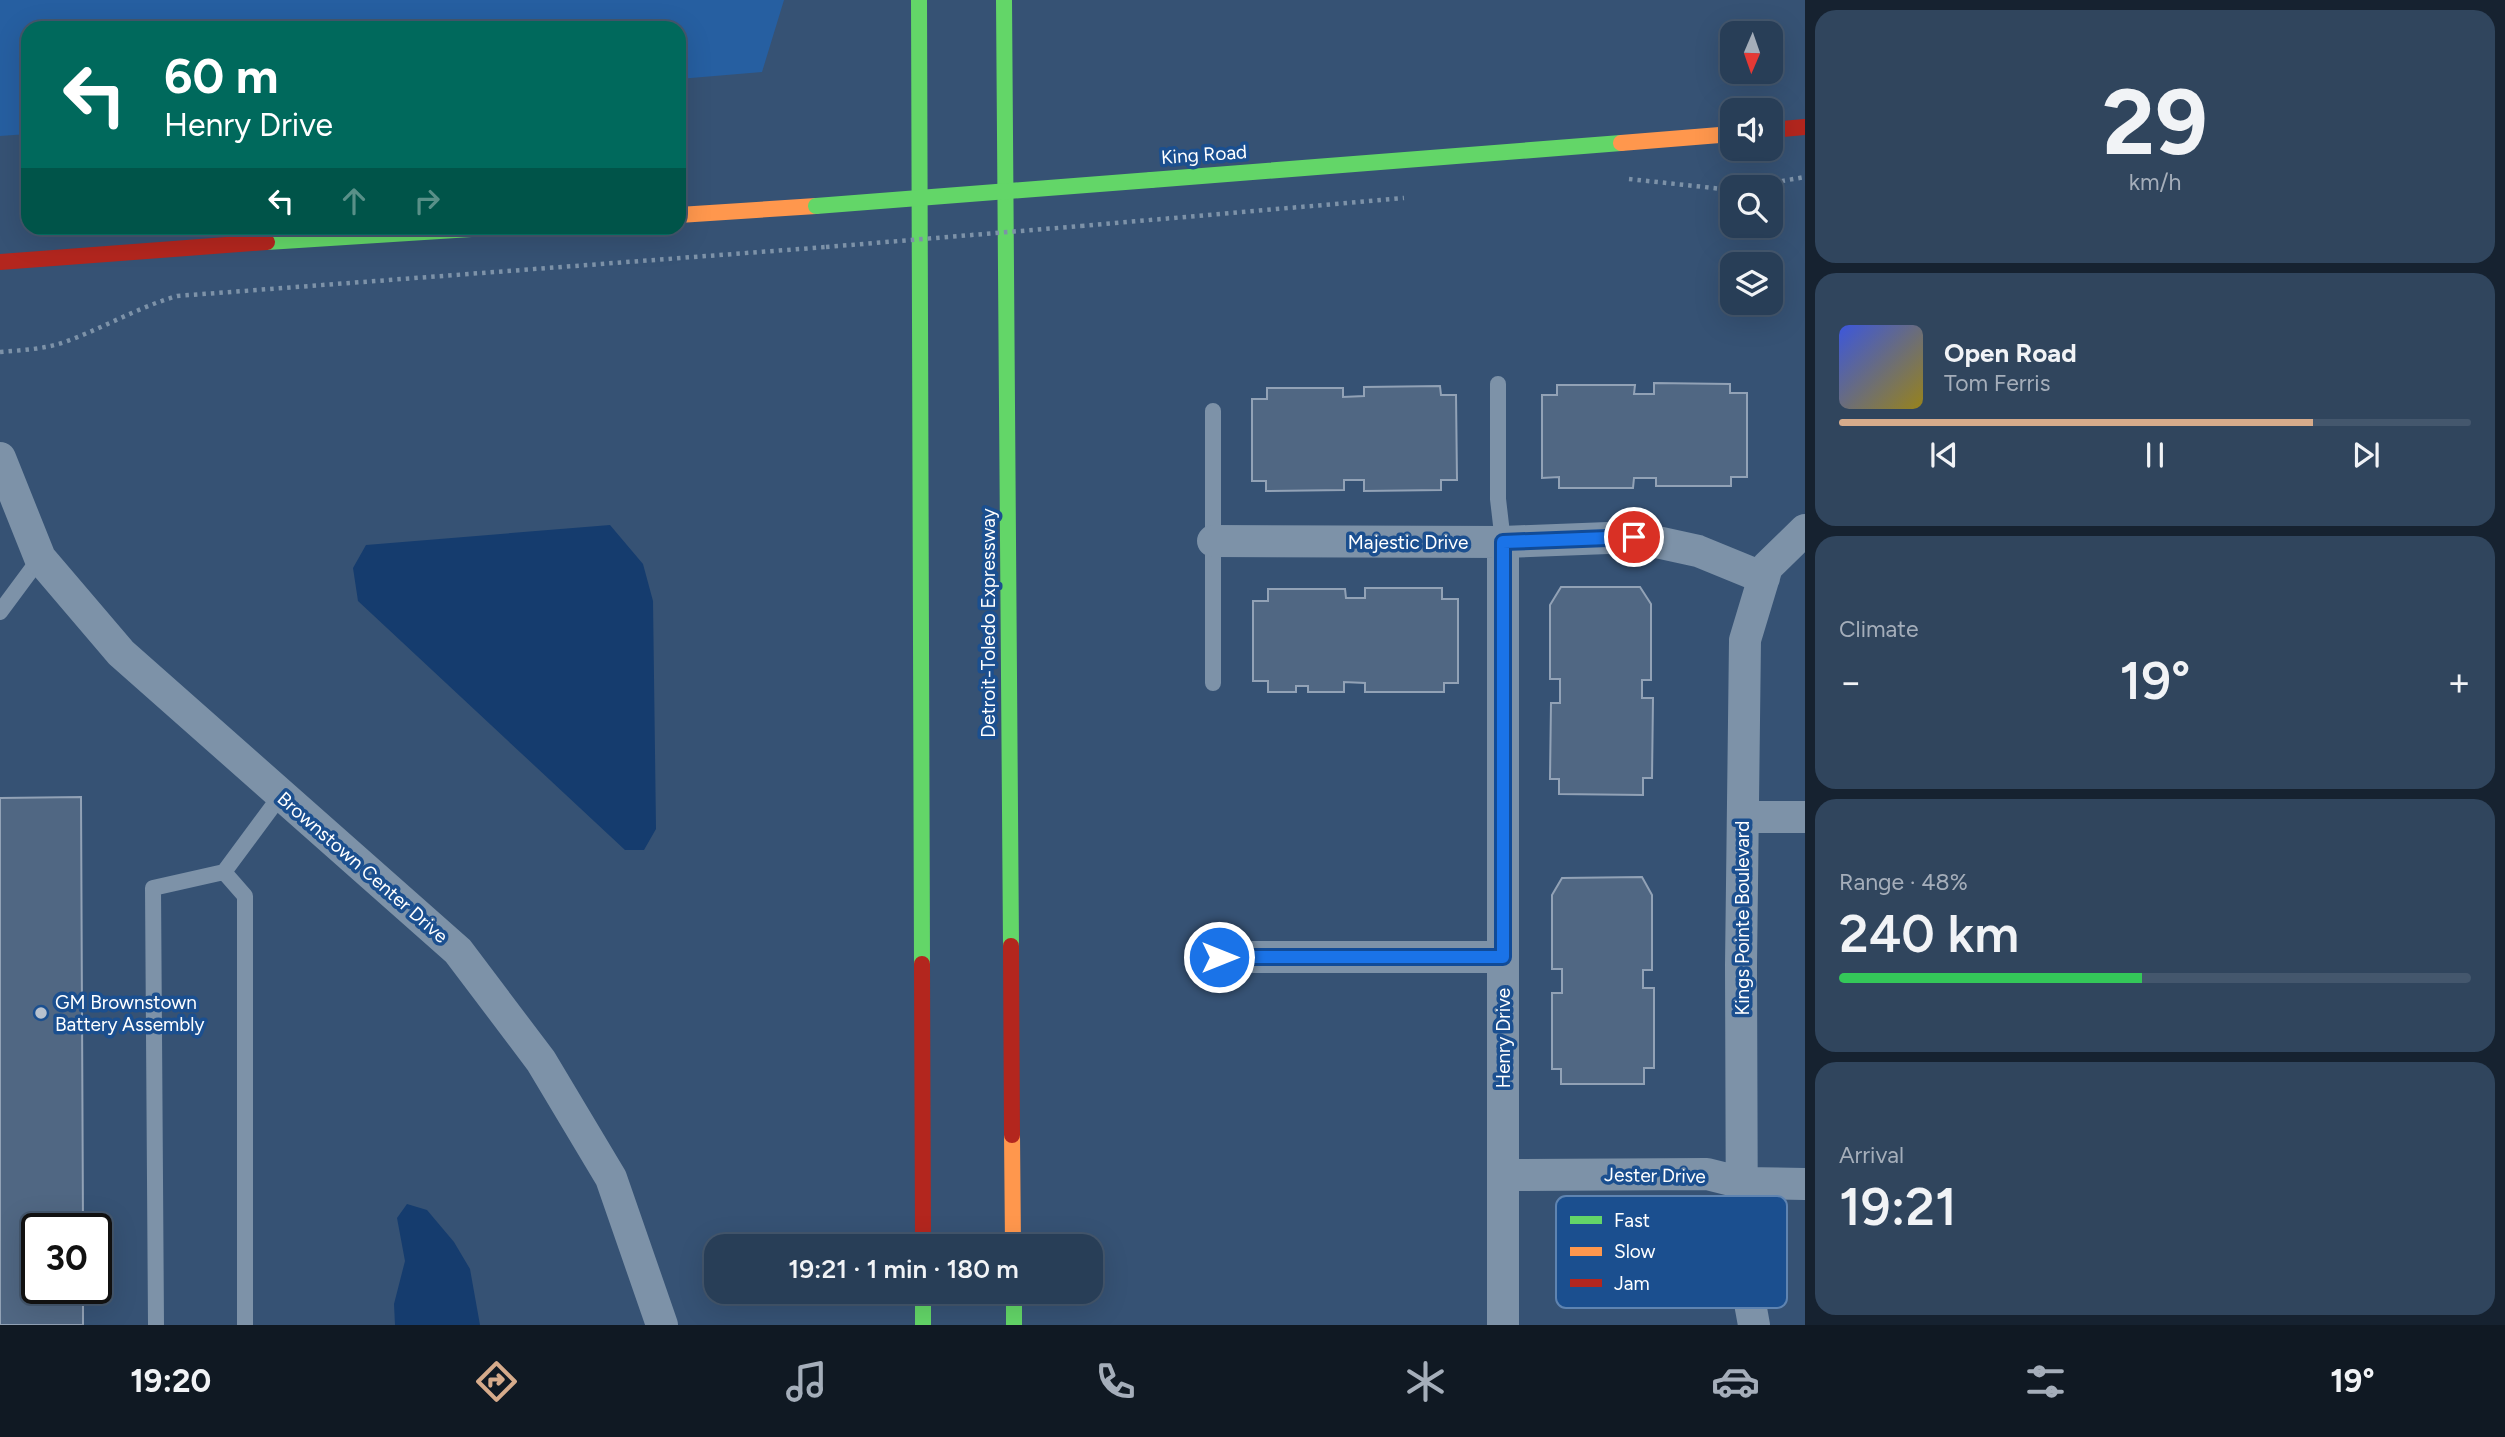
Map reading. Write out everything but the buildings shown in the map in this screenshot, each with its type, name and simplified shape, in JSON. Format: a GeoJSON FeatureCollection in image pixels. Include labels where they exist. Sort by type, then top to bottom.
{"type":"FeatureCollection","features":[{"type":"Feature","properties":{"kind":"main road"},"geometry":{"type":"LineString","coordinates":[[919,0],[923,1234]]}},
{"type":"Feature","properties":{"kind":"main road","name":"Detroit-Toledo Expressway"},"geometry":{"type":"LineString","coordinates":[[1004,0],[1013,1234]]}},
{"type":"Feature","properties":{"kind":"main road"},"geometry":{"type":"LineString","coordinates":[[1783,129],[1805,127]]}},
{"type":"Feature","properties":{"kind":"main road","name":"King Road"},"geometry":{"type":"LineString","coordinates":[[686,215],[1720,135]]}},
{"type":"Feature","properties":{"kind":"main road"},"geometry":{"type":"LineString","coordinates":[[0,262],[377,235]]}},
{"type":"Feature","properties":{"kind":"main road"},"geometry":{"type":"LineString","coordinates":[[923,1304],[923,1325]]}},
{"type":"Feature","properties":{"kind":"main road"},"geometry":{"type":"LineString","coordinates":[[1014,1304],[1014,1325]]}},
{"type":"Feature","properties":{"kind":"street","name":"Brownstown Center Drive"},"geometry":{"type":"LineString","coordinates":[[0,458],[40,558],[121,653],[458,951],[541,1061],[611,1178],[662,1325]]}},
{"type":"Feature","properties":{"kind":"street","name":"Kings Pointe Boulevard"},"geometry":{"type":"LineString","coordinates":[[1743,1196],[1741,965],[1745,640],[1767,567],[1805,530]]}},
{"type":"Feature","properties":{"kind":"street","name":"Majestic Drive"},"geometry":{"type":"LineString","coordinates":[[1213,541],[1503,542],[1634,537],[1698,551],[1764,578]]}},
{"type":"Feature","properties":{"kind":"street","name":"Henry Drive"},"geometry":{"type":"LineString","coordinates":[[1503,542],[1503,1325]]}},
{"type":"Feature","properties":{"kind":"street"},"geometry":{"type":"LineString","coordinates":[[1743,817],[1805,817]]}},
{"type":"Feature","properties":{"kind":"street"},"geometry":{"type":"LineString","coordinates":[[1219,957],[1503,957]]}},
{"type":"Feature","properties":{"kind":"street","name":"Jester Drive"},"geometry":{"type":"LineString","coordinates":[[1503,1175],[1707,1174],[1743,1184],[1805,1184]]}},
{"type":"Feature","properties":{"kind":"lane"},"geometry":{"type":"LineString","coordinates":[[1499,384],[1498,499],[1503,542]]}},
{"type":"Feature","properties":{"kind":"lane"},"geometry":{"type":"LineString","coordinates":[[1213,411],[1213,683]]}},
{"type":"Feature","properties":{"kind":"lane"},"geometry":{"type":"LineString","coordinates":[[0,612],[40,558]]}},
{"type":"Feature","properties":{"kind":"lane"},"geometry":{"type":"LineString","coordinates":[[156,1325],[153,888],[224,872],[281,795]]}},
{"type":"Feature","properties":{"kind":"lane"},"geometry":{"type":"LineString","coordinates":[[224,872],[245,896],[245,1325]]}},
{"type":"Feature","properties":{"kind":"path"},"geometry":{"type":"LineString","coordinates":[[1783,181],[1805,177]]}},
{"type":"Feature","properties":{"kind":"path"},"geometry":{"type":"LineString","coordinates":[[1624,179],[1720,189]]}},
{"type":"Feature","properties":{"kind":"path"},"geometry":{"type":"LineString","coordinates":[[0,352],[37,349],[69,340],[148,304],[177,296],[826,247],[1410,197]]}},
{"type":"Feature","properties":{"kind":"shaded area"},"geometry":{"type":"Polygon","coordinates":[[[0,0],[784,0],[762,72],[686,78],[686,21],[21,21],[21,134],[0,136],[0,0]]]}},
{"type":"Feature","properties":{"kind":"shaded area"},"geometry":{"type":"Polygon","coordinates":[[[610,525],[643,564],[653,601],[656,829],[644,850],[625,850],[358,601],[353,568],[366,545],[610,525]]]}},
{"type":"Feature","properties":{"kind":"shaded area"},"geometry":{"type":"Polygon","coordinates":[[[407,1204],[427,1210],[454,1242],[470,1269],[480,1325],[395,1325],[394,1304],[405,1261],[397,1218],[407,1204]]]}},
{"type":"Feature","properties":{"kind":"traffic: fast"},"geometry":{"type":"LineString","coordinates":[[919,0],[922,964]]}},
{"type":"Feature","properties":{"kind":"traffic: fast"},"geometry":{"type":"LineString","coordinates":[[1004,0],[1011,946]]}},
{"type":"Feature","properties":{"kind":"traffic: fast"},"geometry":{"type":"LineString","coordinates":[[1151,180],[1621,143]]}},
{"type":"Feature","properties":{"kind":"traffic: fast"},"geometry":{"type":"LineString","coordinates":[[816,206],[1151,180]]}},
{"type":"Feature","properties":{"kind":"traffic: fast"},"geometry":{"type":"LineString","coordinates":[[267,242],[377,235]]}},
{"type":"Feature","properties":{"kind":"traffic: fast"},"geometry":{"type":"LineString","coordinates":[[923,1304],[923,1325]]}},
{"type":"Feature","properties":{"kind":"traffic: fast"},"geometry":{"type":"LineString","coordinates":[[1014,1304],[1014,1325]]}},
{"type":"Feature","properties":{"kind":"traffic: slow"},"geometry":{"type":"LineString","coordinates":[[1621,143],[1720,135]]}},
{"type":"Feature","properties":{"kind":"traffic: slow"},"geometry":{"type":"LineString","coordinates":[[686,215],[816,206]]}},
{"type":"Feature","properties":{"kind":"traffic: slow"},"geometry":{"type":"LineString","coordinates":[[1012,1135],[1013,1234]]}},
{"type":"Feature","properties":{"kind":"traffic: jam"},"geometry":{"type":"LineString","coordinates":[[1783,129],[1805,127]]}},
{"type":"Feature","properties":{"kind":"traffic: jam"},"geometry":{"type":"LineString","coordinates":[[0,262],[267,242]]}},
{"type":"Feature","properties":{"kind":"traffic: jam"},"geometry":{"type":"LineString","coordinates":[[1011,946],[1012,1135]]}},
{"type":"Feature","properties":{"kind":"traffic: jam"},"geometry":{"type":"LineString","coordinates":[[922,964],[923,1234]]}},
{"type":"Feature","properties":{"kind":"place","name":"GM Brownstown Battery Assembly"},"geometry":{"type":"Point","coordinates":[41,1013]}},
{"type":"Feature","properties":{"kind":"route"},"geometry":{"type":"LineString","coordinates":[[1219,957],[1503,957],[1503,542],[1634,537]]}}]}
